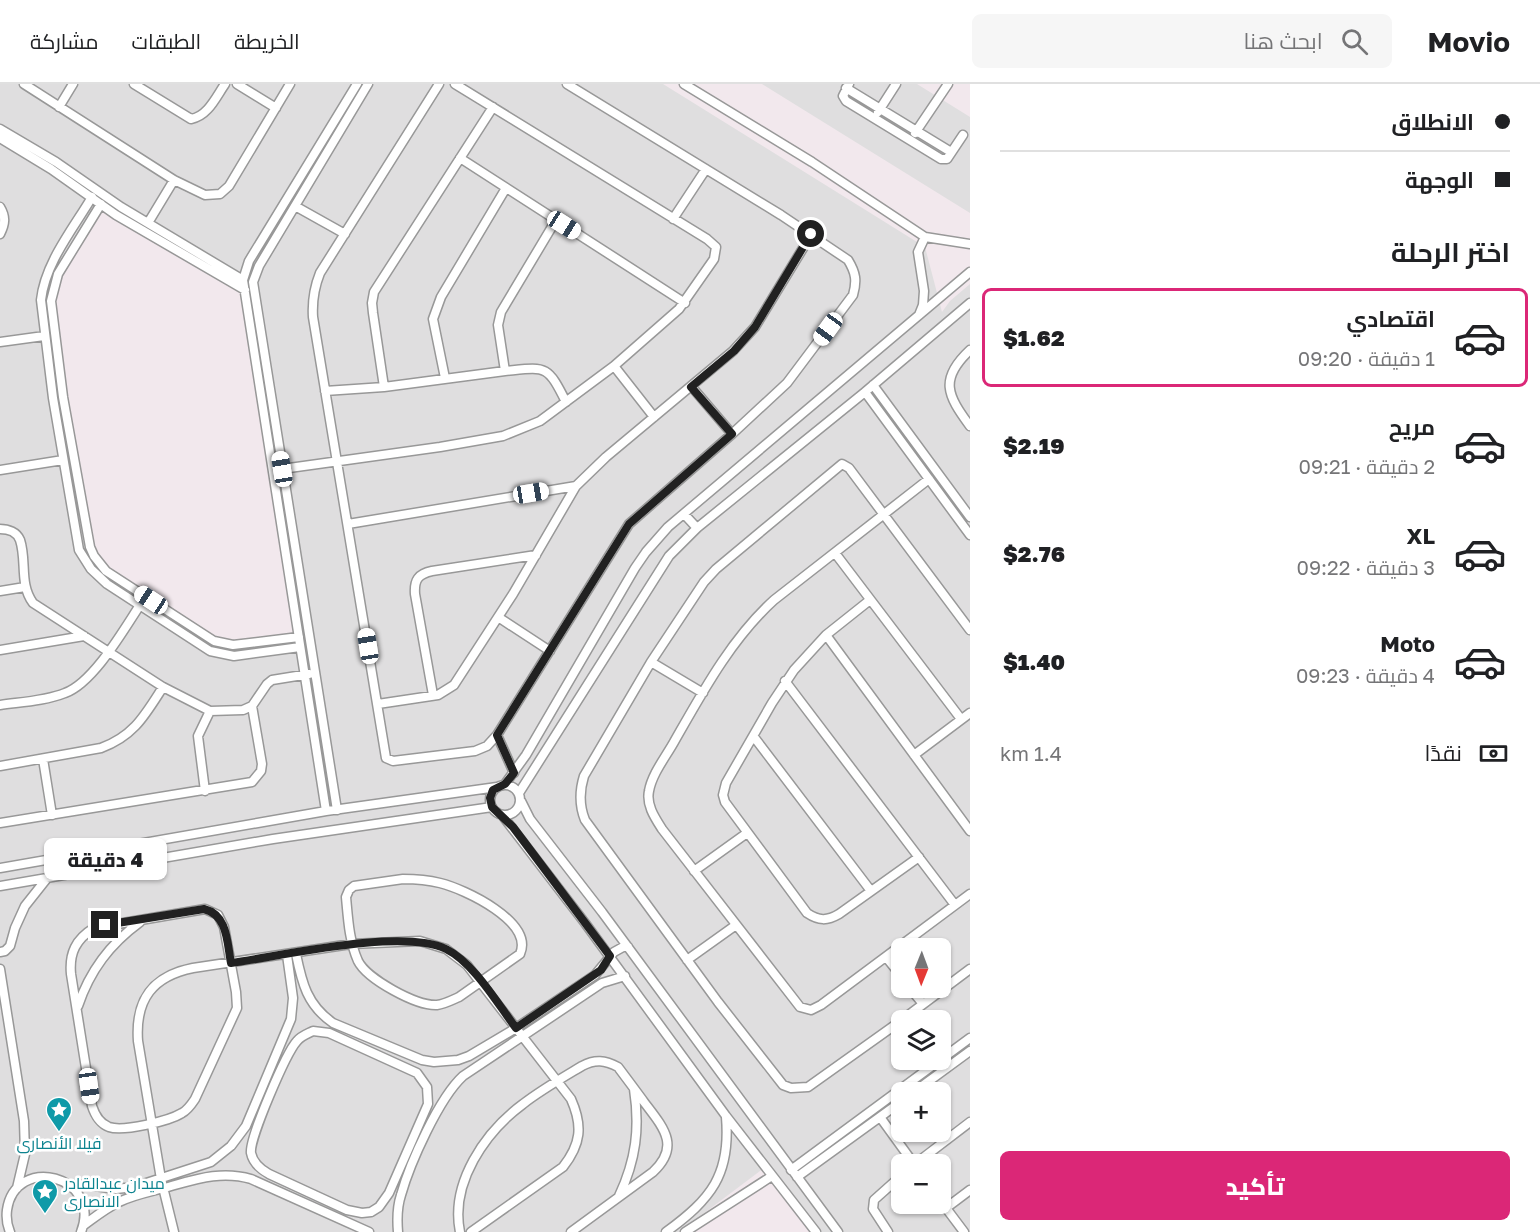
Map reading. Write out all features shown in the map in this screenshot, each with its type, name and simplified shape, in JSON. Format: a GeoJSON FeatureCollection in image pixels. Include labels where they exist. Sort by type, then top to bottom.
{"type":"FeatureCollection","features":[{"type":"Feature","properties":{"kind":"street"},"geometry":{"type":"LineString","coordinates":[[24,84],[174,180],[205,195],[213,196],[225,191],[290,84]]}},
{"type":"Feature","properties":{"kind":"street"},"geometry":{"type":"LineString","coordinates":[[59,107],[73,84]]}},
{"type":"Feature","properties":{"kind":"street"},"geometry":{"type":"LineString","coordinates":[[136,84],[191,119],[199,118],[205,113],[225,84]]}},
{"type":"Feature","properties":{"kind":"street"},"geometry":{"type":"LineString","coordinates":[[237,84],[276,108]]}},
{"type":"Feature","properties":{"kind":"street"},"geometry":{"type":"LineString","coordinates":[[326,811],[300,647],[258,344],[253,282],[273,241],[368,84]]}},
{"type":"Feature","properties":{"kind":"street"},"geometry":{"type":"LineString","coordinates":[[439,84],[320,273],[314,287],[313,317],[325,392],[386,758],[390,761],[475,751],[488,746],[629,524],[732,434],[795,374],[853,296],[856,277],[848,260],[811,234],[567,84]]}},
{"type":"Feature","properties":{"kind":"street"},"geometry":{"type":"LineString","coordinates":[[282,469],[502,436],[540,421],[614,366],[685,303],[714,259],[716,247],[707,239],[456,84]]}},
{"type":"Feature","properties":{"kind":"street"},"geometry":{"type":"LineString","coordinates":[[684,84],[812,162],[925,237],[970,244]]}},
{"type":"Feature","properties":{"kind":"street"},"geometry":{"type":"LineString","coordinates":[[874,118],[896,84]]}},
{"type":"Feature","properties":{"kind":"street"},"geometry":{"type":"LineString","coordinates":[[910,140],[948,84]]}},
{"type":"Feature","properties":{"kind":"street"},"geometry":{"type":"LineString","coordinates":[[337,810],[282,469],[243,280],[249,261],[354,85]]}},
{"type":"Feature","properties":{"kind":"street"},"geometry":{"type":"LineString","coordinates":[[951,152],[880,109],[848,86],[844,99],[941,159],[945,159],[951,152],[963,135]]}},
{"type":"Feature","properties":{"kind":"street"},"geometry":{"type":"LineString","coordinates":[[384,387],[373,313],[374,292],[493,107]]}},
{"type":"Feature","properties":{"kind":"street"},"geometry":{"type":"LineString","coordinates":[[334,120],[342,125]]}},
{"type":"Feature","properties":{"kind":"street"},"geometry":{"type":"LineString","coordinates":[[0,129],[56,162],[119,211],[212,267],[243,280]]}},
{"type":"Feature","properties":{"kind":"street"},"geometry":{"type":"LineString","coordinates":[[0,138],[51,169],[101,204],[148,223],[245,290]]}},
{"type":"Feature","properties":{"kind":"street"},"geometry":{"type":"LineString","coordinates":[[460,158],[685,303]]}},
{"type":"Feature","properties":{"kind":"street"},"geometry":{"type":"LineString","coordinates":[[673,219],[706,169]]}},
{"type":"Feature","properties":{"kind":"street"},"geometry":{"type":"LineString","coordinates":[[148,223],[174,180]]}},
{"type":"Feature","properties":{"kind":"street"},"geometry":{"type":"LineString","coordinates":[[445,378],[434,325],[434,314],[441,297],[506,188]]}},
{"type":"Feature","properties":{"kind":"street"},"geometry":{"type":"LineString","coordinates":[[92,197],[45,279],[41,300],[53,398],[76,540],[84,560],[99,578],[199,645],[222,655],[234,656],[300,647]]}},
{"type":"Feature","properties":{"kind":"street"},"geometry":{"type":"LineString","coordinates":[[101,204],[58,274],[52,292],[52,311],[63,397],[88,538],[94,556],[106,571],[214,640],[233,645],[299,636]]}},
{"type":"Feature","properties":{"kind":"street"},"geometry":{"type":"LineString","coordinates":[[295,206],[345,234]]}},
{"type":"Feature","properties":{"kind":"street"},"geometry":{"type":"LineString","coordinates":[[0,207],[5,216],[0,234]]}},
{"type":"Feature","properties":{"kind":"street"},"geometry":{"type":"LineString","coordinates":[[505,371],[498,319],[556,220]]}},
{"type":"Feature","properties":{"kind":"street"},"geometry":{"type":"LineString","coordinates":[[378,704],[434,695],[454,685],[498,617],[576,486],[606,457],[734,351],[755,327],[811,234]]}},
{"type":"Feature","properties":{"kind":"street"},"geometry":{"type":"LineString","coordinates":[[265,236],[273,241]]}},
{"type":"Feature","properties":{"kind":"street"},"geometry":{"type":"LineString","coordinates":[[919,316],[924,291],[918,252],[925,237]]}},
{"type":"Feature","properties":{"kind":"street"},"geometry":{"type":"LineString","coordinates":[[816,1232],[726,1116],[711,1092],[585,922],[502,815],[492,807],[491,794],[514,773],[635,568],[656,540],[797,416],[970,272]]}},
{"type":"Feature","properties":{"kind":"street"},"geometry":{"type":"LineString","coordinates":[[502,815],[514,813],[520,797],[655,575],[669,556],[697,528],[865,392],[970,303]]}},
{"type":"Feature","properties":{"kind":"street"},"geometry":{"type":"LineString","coordinates":[[0,342],[44,336]]}},
{"type":"Feature","properties":{"kind":"street"},"geometry":{"type":"LineString","coordinates":[[970,350],[956,364],[949,383],[954,404],[970,426]]}},
{"type":"Feature","properties":{"kind":"street"},"geometry":{"type":"LineString","coordinates":[[614,366],[654,417]]}},
{"type":"Feature","properties":{"kind":"street"},"geometry":{"type":"LineString","coordinates":[[325,392],[539,368],[554,378],[566,402]]}},
{"type":"Feature","properties":{"kind":"street"},"geometry":{"type":"LineString","coordinates":[[873,385],[970,517]]}},
{"type":"Feature","properties":{"kind":"street"},"geometry":{"type":"LineString","coordinates":[[691,387],[732,434]]}},
{"type":"Feature","properties":{"kind":"street"},"geometry":{"type":"LineString","coordinates":[[865,392],[969,531]]}},
{"type":"Feature","properties":{"kind":"street"},"geometry":{"type":"LineString","coordinates":[[53,398],[63,397]]}},
{"type":"Feature","properties":{"kind":"street"},"geometry":{"type":"LineString","coordinates":[[0,464],[63,457]]}},
{"type":"Feature","properties":{"kind":"street"},"geometry":{"type":"LineString","coordinates":[[0,470],[63,457]]}},
{"type":"Feature","properties":{"kind":"street"},"geometry":{"type":"LineString","coordinates":[[891,1028],[808,1088],[791,1088],[777,1079],[585,820],[581,810],[580,788],[584,776],[651,662],[710,575],[842,464],[849,468],[970,630]]}},
{"type":"Feature","properties":{"kind":"street"},"geometry":{"type":"LineString","coordinates":[[929,479],[759,614],[703,693],[653,780],[648,799],[654,817],[662,829],[800,1007],[811,1010],[821,1005],[970,894]]}},
{"type":"Feature","properties":{"kind":"street"},"geometry":{"type":"LineString","coordinates":[[348,524],[576,486]]}},
{"type":"Feature","properties":{"kind":"street"},"geometry":{"type":"LineString","coordinates":[[684,514],[697,528]]}},
{"type":"Feature","properties":{"kind":"street"},"geometry":{"type":"LineString","coordinates":[[0,529],[15,533],[20,540],[25,587],[33,603],[163,687],[210,711],[243,710],[252,706],[272,680],[315,673]]}},
{"type":"Feature","properties":{"kind":"street"},"geometry":{"type":"LineString","coordinates":[[835,552],[961,719]]}},
{"type":"Feature","properties":{"kind":"street"},"geometry":{"type":"LineString","coordinates":[[434,695],[415,594],[414,586],[417,578],[423,573],[432,571],[536,555]]}},
{"type":"Feature","properties":{"kind":"street"},"geometry":{"type":"LineString","coordinates":[[99,578],[106,571]]}},
{"type":"Feature","properties":{"kind":"street"},"geometry":{"type":"LineString","coordinates":[[0,591],[25,587]]}},
{"type":"Feature","properties":{"kind":"street"},"geometry":{"type":"LineString","coordinates":[[870,600],[826,635],[785,681],[726,783],[723,795],[725,802],[747,833],[807,914],[814,918],[823,920],[831,918],[919,857]]}},
{"type":"Feature","properties":{"kind":"street"},"geometry":{"type":"LineString","coordinates":[[0,705],[57,696],[68,692],[83,681],[109,652],[140,605]]}},
{"type":"Feature","properties":{"kind":"street"},"geometry":{"type":"LineString","coordinates":[[498,617],[550,651]]}},
{"type":"Feature","properties":{"kind":"street"},"geometry":{"type":"LineString","coordinates":[[826,635],[970,831]]}},
{"type":"Feature","properties":{"kind":"street"},"geometry":{"type":"LineString","coordinates":[[0,650],[84,636]]}},
{"type":"Feature","properties":{"kind":"street"},"geometry":{"type":"LineString","coordinates":[[651,662],[703,693]]}},
{"type":"Feature","properties":{"kind":"street"},"geometry":{"type":"LineString","coordinates":[[785,681],[955,905]]}},
{"type":"Feature","properties":{"kind":"street"},"geometry":{"type":"LineString","coordinates":[[0,766],[101,748],[114,743],[136,726],[163,687]]}},
{"type":"Feature","properties":{"kind":"street"},"geometry":{"type":"LineString","coordinates":[[0,823],[246,784],[258,778],[262,764],[252,706]]}},
{"type":"Feature","properties":{"kind":"street"},"geometry":{"type":"LineString","coordinates":[[205,790],[198,736],[210,711]]}},
{"type":"Feature","properties":{"kind":"street"},"geometry":{"type":"LineString","coordinates":[[914,754],[970,712]]}},
{"type":"Feature","properties":{"kind":"street"},"geometry":{"type":"LineString","coordinates":[[497,735],[514,773]]}},
{"type":"Feature","properties":{"kind":"street"},"geometry":{"type":"LineString","coordinates":[[754,736],[871,891]]}},
{"type":"Feature","properties":{"kind":"street"},"geometry":{"type":"LineString","coordinates":[[43,759],[52,815]]}},
{"type":"Feature","properties":{"kind":"street"},"geometry":{"type":"LineString","coordinates":[[0,868],[326,811],[501,786],[513,787],[530,819],[602,912],[838,1232]]}},
{"type":"Feature","properties":{"kind":"street"},"geometry":{"type":"LineString","coordinates":[[0,886],[252,842],[492,807]]}},
{"type":"Feature","properties":{"kind":"street"},"geometry":{"type":"LineString","coordinates":[[252,842],[247,834],[253,825]]}},
{"type":"Feature","properties":{"kind":"street"},"geometry":{"type":"LineString","coordinates":[[223,830],[228,842],[225,847]]}},
{"type":"Feature","properties":{"kind":"street"},"geometry":{"type":"LineString","coordinates":[[694,871],[747,833]]}},
{"type":"Feature","properties":{"kind":"street"},"geometry":{"type":"LineString","coordinates":[[0,952],[10,946],[25,906],[48,877]]}},
{"type":"Feature","properties":{"kind":"street"},"geometry":{"type":"LineString","coordinates":[[403,879],[441,883],[459,888],[492,907],[508,920],[523,940],[523,948],[520,954],[481,982],[449,1002],[437,1005],[426,1004],[370,976],[358,961],[351,944],[346,897],[349,890],[354,886],[403,879]]}},
{"type":"Feature","properties":{"kind":"street"},"geometry":{"type":"LineString","coordinates":[[204,909],[212,911],[222,920],[231,963],[237,1000],[235,1015],[195,1099],[180,1114],[152,1123],[119,1129],[101,1122],[92,1106],[70,963],[77,942],[94,928],[204,909]]}},
{"type":"Feature","properties":{"kind":"street"},"geometry":{"type":"LineString","coordinates":[[585,922],[595,920],[602,912]]}},
{"type":"Feature","properties":{"kind":"street"},"geometry":{"type":"LineString","coordinates":[[77,1009],[84,988],[108,949],[124,933],[143,920]]}},
{"type":"Feature","properties":{"kind":"street"},"geometry":{"type":"LineString","coordinates":[[687,960],[736,925]]}},
{"type":"Feature","properties":{"kind":"street"},"geometry":{"type":"LineString","coordinates":[[174,1232],[163,1184],[138,1041],[137,1024],[140,1007],[149,992],[161,979],[176,971],[351,944],[420,941],[446,949],[468,965],[571,1099],[577,1113],[579,1127],[577,1142],[572,1155],[563,1167],[471,1232]]}},
{"type":"Feature","properties":{"kind":"street"},"geometry":{"type":"LineString","coordinates":[[296,954],[306,994],[318,1011],[333,1023],[422,1060],[446,1062],[469,1056],[516,1028],[595,975],[618,949],[628,947]]}},
{"type":"Feature","properties":{"kind":"street"},"geometry":{"type":"LineString","coordinates":[[83,1229],[116,1203],[211,1162],[240,1137],[287,1029],[293,1008],[286,955]]}},
{"type":"Feature","properties":{"kind":"street"},"geometry":{"type":"LineString","coordinates":[[886,957],[891,963]]}},
{"type":"Feature","properties":{"kind":"street"},"geometry":{"type":"LineString","coordinates":[[0,969],[4,1022],[10,1033],[25,1142],[23,1166],[17,1188],[0,1212]]}},
{"type":"Feature","properties":{"kind":"street"},"geometry":{"type":"LineString","coordinates":[[915,1010],[970,969]]}},
{"type":"Feature","properties":{"kind":"street"},"geometry":{"type":"LineString","coordinates":[[398,1232],[400,1196],[416,1155],[448,1092],[463,1076],[602,983],[625,976]]}},
{"type":"Feature","properties":{"kind":"street"},"geometry":{"type":"LineString","coordinates":[[918,998],[923,1004]]}},
{"type":"Feature","properties":{"kind":"street"},"geometry":{"type":"LineString","coordinates":[[329,1033],[333,1023]]}},
{"type":"Feature","properties":{"kind":"street"},"geometry":{"type":"LineString","coordinates":[[313,1031],[329,1033],[417,1073],[427,1087],[428,1104],[384,1201],[379,1207],[362,1214],[347,1210],[260,1169],[254,1161],[251,1142],[289,1052],[298,1039],[305,1034],[313,1031]]}},
{"type":"Feature","properties":{"kind":"street"},"geometry":{"type":"LineString","coordinates":[[0,1035],[10,1033]]}},
{"type":"Feature","properties":{"kind":"street"},"geometry":{"type":"LineString","coordinates":[[794,1173],[823,1146],[970,1038]]}},
{"type":"Feature","properties":{"kind":"street"},"geometry":{"type":"LineString","coordinates":[[278,1046],[289,1052]]}},
{"type":"Feature","properties":{"kind":"street"},"geometry":{"type":"LineString","coordinates":[[928,1082],[970,1051]]}},
{"type":"Feature","properties":{"kind":"street"},"geometry":{"type":"LineString","coordinates":[[694,1070],[704,1067],[710,1059]]}},
{"type":"Feature","properties":{"kind":"street"},"geometry":{"type":"LineString","coordinates":[[417,1073],[422,1060]]}},
{"type":"Feature","properties":{"kind":"street"},"geometry":{"type":"LineString","coordinates":[[460,1232],[458,1207],[460,1192],[484,1144],[508,1116],[523,1103],[591,1062],[600,1060],[618,1067],[664,1129],[668,1141],[667,1153],[662,1164],[653,1172],[571,1232]]}},
{"type":"Feature","properties":{"kind":"street"},"geometry":{"type":"LineString","coordinates":[[711,1092],[717,1084],[727,1082]]}},
{"type":"Feature","properties":{"kind":"street"},"geometry":{"type":"LineString","coordinates":[[619,1197],[628,1176],[636,1143],[637,1110],[633,1088]]}},
{"type":"Feature","properties":{"kind":"street"},"geometry":{"type":"LineString","coordinates":[[794,1173],[829,1154],[891,1109]]}},
{"type":"Feature","properties":{"kind":"street"},"geometry":{"type":"LineString","coordinates":[[666,1232],[695,1210],[709,1194],[719,1176],[726,1157],[728,1137],[726,1116]]}},
{"type":"Feature","properties":{"kind":"street"},"geometry":{"type":"LineString","coordinates":[[879,1117],[907,1154]]}},
{"type":"Feature","properties":{"kind":"street"},"geometry":{"type":"LineString","coordinates":[[927,1154],[970,1122]]}},
{"type":"Feature","properties":{"kind":"street"},"geometry":{"type":"LineString","coordinates":[[240,1137],[251,1142]]}},
{"type":"Feature","properties":{"kind":"street"},"geometry":{"type":"LineString","coordinates":[[823,1146],[829,1154]]}},
{"type":"Feature","properties":{"kind":"street"},"geometry":{"type":"LineString","coordinates":[[71,1185],[125,1189],[209,1176],[237,1175],[369,1232]]}},
{"type":"Feature","properties":{"kind":"street"},"geometry":{"type":"LineString","coordinates":[[17,1188],[36,1177],[47,1176],[58,1178],[71,1185],[79,1194],[83,1204],[85,1214],[83,1229]]}},
{"type":"Feature","properties":{"kind":"street"},"geometry":{"type":"LineString","coordinates":[[685,1232],[772,1176]]}},
{"type":"Feature","properties":{"kind":"street"},"geometry":{"type":"LineString","coordinates":[[888,1232],[873,1209],[873,1200],[891,1184]]}},
{"type":"Feature","properties":{"kind":"street"},"geometry":{"type":"LineString","coordinates":[[951,1200],[970,1190]]}},
{"type":"Feature","properties":{"kind":"street"},"geometry":{"type":"LineString","coordinates":[[8,1202],[6,1217],[10,1232]]}},
{"type":"Feature","properties":{"kind":"street"},"geometry":{"type":"LineString","coordinates":[[358,1226],[362,1214]]}},
{"type":"Feature","properties":{"kind":"street"},"geometry":{"type":"LineString","coordinates":[[950,1214],[964,1232]]}},
{"type":"Feature","properties":{"kind":"shaded area"},"geometry":{"type":"Polygon","coordinates":[[[0,84],[663,84],[925,247],[942,312],[950,301],[970,284],[970,1232],[819,1232],[768,1165],[679,1232],[0,1232],[0,84]],[[100,196],[52,276],[47,294],[47,315],[67,451],[85,546],[92,561],[109,576],[234,649],[304,640],[248,288],[100,196]]]}},
{"type":"Feature","properties":{"kind":"shaded area"},"geometry":{"type":"Polygon","coordinates":[[[762,84],[917,84],[970,117],[970,213],[762,84]]]}},
{"type":"Feature","properties":{"kind":"place","name":"فيلا الأنصارى"},"geometry":{"type":"Point","coordinates":[59,1133]}},
{"type":"Feature","properties":{"kind":"place","name":"ميدان عبدالقادر الانصارى"},"geometry":{"type":"Point","coordinates":[45,1215]}},
{"type":"Feature","properties":{"kind":"route"},"geometry":{"type":"LineString","coordinates":[[105,925],[204,909],[212,911],[222,920],[231,963],[351,944],[420,941],[446,949],[468,965],[516,1028],[601,970],[610,956],[513,827],[494,810],[490,803],[493,790],[505,784],[514,773],[497,735],[629,524],[732,434],[691,387],[734,351],[755,327],[811,234]]}}]}
